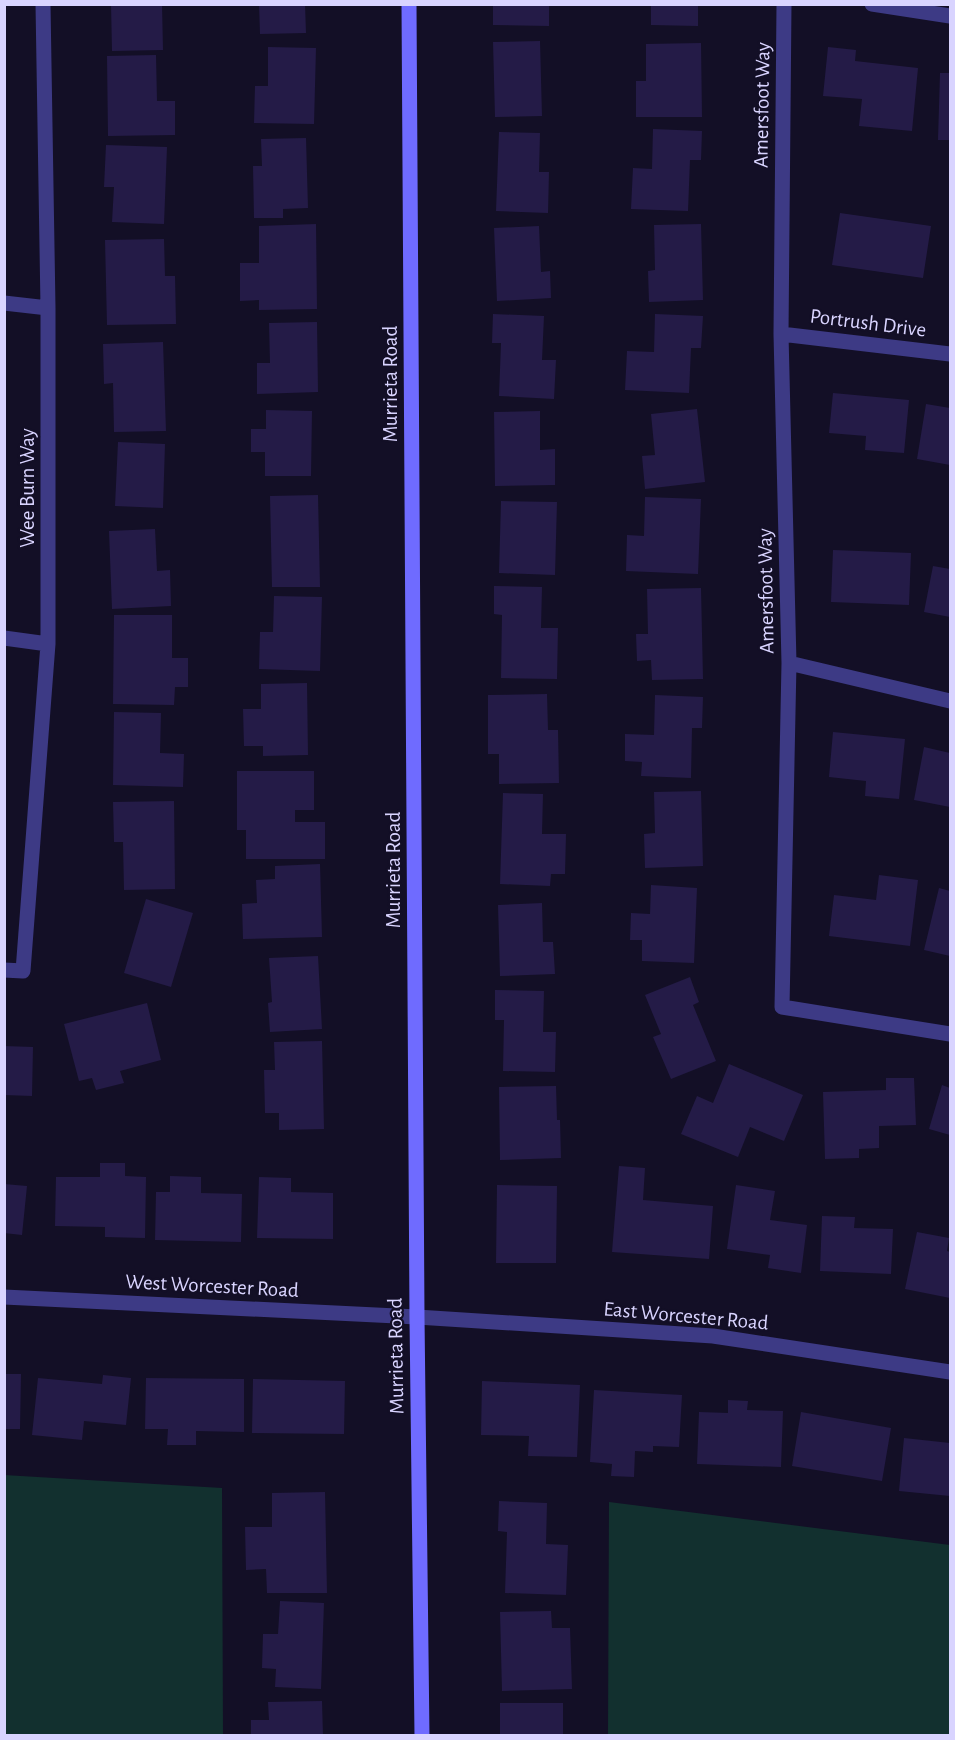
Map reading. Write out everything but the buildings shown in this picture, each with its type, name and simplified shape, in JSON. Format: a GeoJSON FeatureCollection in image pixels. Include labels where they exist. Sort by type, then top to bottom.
{"type":"FeatureCollection","features":[{"type":"Feature","properties":{"kind":"main road","name":"Murrieta Road"},"geometry":{"type":"LineString","coordinates":[[409,4],[417,1317],[422,1736]]}},
{"type":"Feature","properties":{"kind":"street","name":"Wee Burn Way"},"geometry":{"type":"LineString","coordinates":[[4,970],[23,972],[48,644],[48,308],[43,4]]}},
{"type":"Feature","properties":{"kind":"street","name":"Amersfoot Way"},"geometry":{"type":"LineString","coordinates":[[784,4],[781,334],[789,663],[782,1007],[951,1034]]}},
{"type":"Feature","properties":{"kind":"street"},"geometry":{"type":"LineString","coordinates":[[872,4],[951,16]]}},
{"type":"Feature","properties":{"kind":"street"},"geometry":{"type":"LineString","coordinates":[[4,303],[48,308]]}},
{"type":"Feature","properties":{"kind":"street","name":"Portrush Drive"},"geometry":{"type":"LineString","coordinates":[[781,334],[951,354]]}},
{"type":"Feature","properties":{"kind":"street"},"geometry":{"type":"LineString","coordinates":[[4,638],[48,644]]}},
{"type":"Feature","properties":{"kind":"street"},"geometry":{"type":"LineString","coordinates":[[789,663],[951,701]]}},
{"type":"Feature","properties":{"kind":"street","name":"West Worcester Road"},"geometry":{"type":"LineString","coordinates":[[4,1297],[417,1317]]}},
{"type":"Feature","properties":{"kind":"street","name":"East Worcester Road"},"geometry":{"type":"LineString","coordinates":[[417,1317],[713,1336],[951,1372]]}},
{"type":"Feature","properties":{"kind":"green space"},"geometry":{"type":"Polygon","coordinates":[[[4,1475],[222,1488],[223,1735],[5,1735],[4,1475]]]}},
{"type":"Feature","properties":{"kind":"green space"},"geometry":{"type":"Polygon","coordinates":[[[609,1502],[950,1545],[950,1735],[608,1735],[609,1502]]]}}]}
